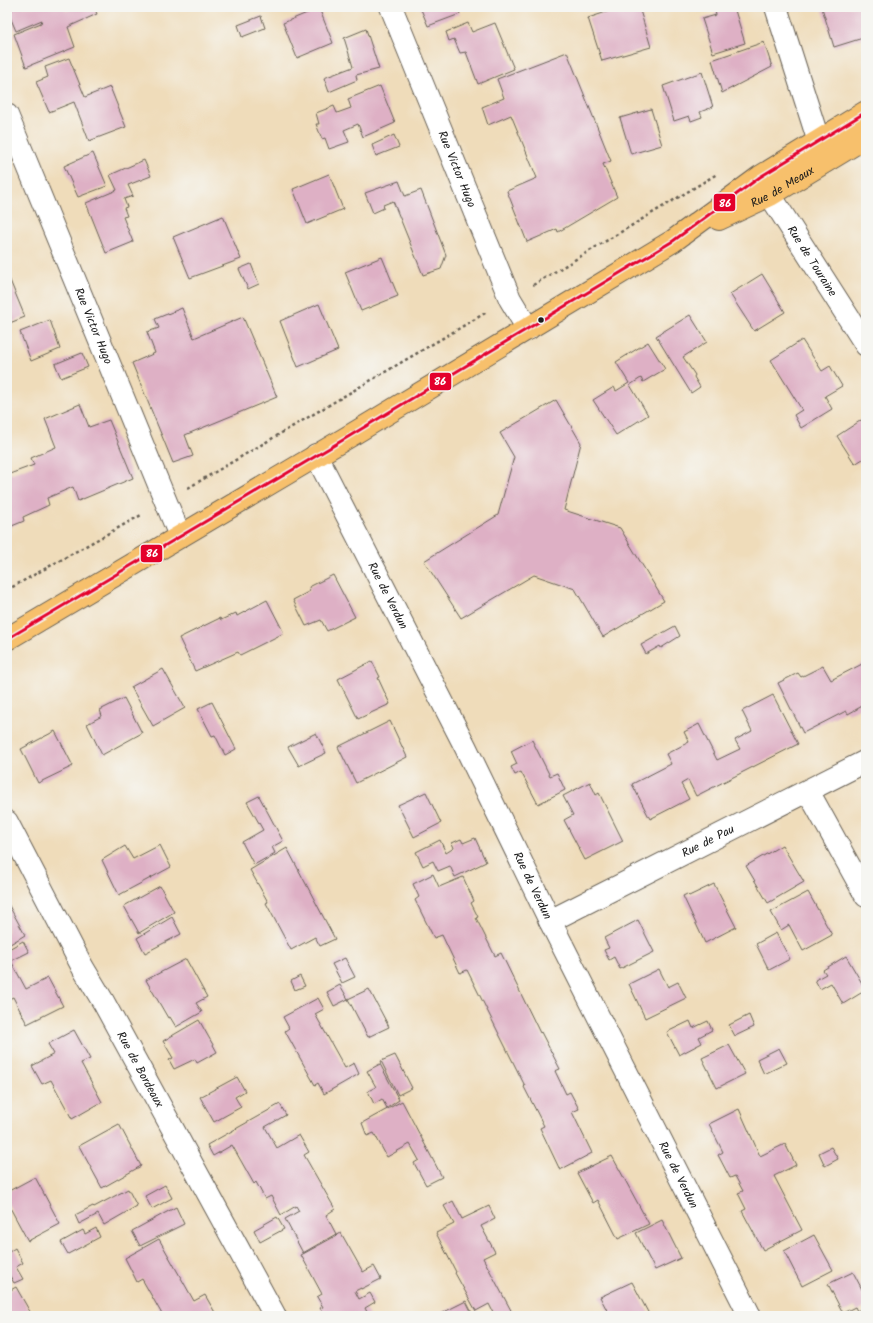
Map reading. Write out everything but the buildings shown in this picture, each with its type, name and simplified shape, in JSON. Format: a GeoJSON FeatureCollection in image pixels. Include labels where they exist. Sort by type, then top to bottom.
{"type":"FeatureCollection","features":[{"type":"Feature","properties":{"kind":"main road","name":"Rue de Meaux"},"geometry":{"type":"LineString","coordinates":[[765,186],[818,141],[866,112]]}},
{"type":"Feature","properties":{"kind":"main road","name":"Rue de Meaux"},"geometry":{"type":"LineString","coordinates":[[7,639],[765,186],[825,162],[866,137]]}},
{"type":"Feature","properties":{"kind":"street","name":"Rue Victor Hugo"},"geometry":{"type":"LineString","coordinates":[[390,7],[510,299],[528,329]]}},
{"type":"Feature","properties":{"kind":"street"},"geometry":{"type":"LineString","coordinates":[[776,7],[825,162]]}},
{"type":"Feature","properties":{"kind":"street","name":"Rue Victor Hugo"},"geometry":{"type":"LineString","coordinates":[[7,115],[180,536]]}},
{"type":"Feature","properties":{"kind":"street","name":"Rue de Touraine"},"geometry":{"type":"LineString","coordinates":[[765,186],[866,345]]}},
{"type":"Feature","properties":{"kind":"street","name":"Rue de Verdun"},"geometry":{"type":"LineString","coordinates":[[316,455],[465,746],[550,921],[750,1316]]}},
{"type":"Feature","properties":{"kind":"street","name":"Rue de Pau"},"geometry":{"type":"LineString","coordinates":[[550,921],[866,761]]}},
{"type":"Feature","properties":{"kind":"street"},"geometry":{"type":"LineString","coordinates":[[808,791],[866,896]]}},
{"type":"Feature","properties":{"kind":"street","name":"Rue de Bordeaux"},"geometry":{"type":"LineString","coordinates":[[7,822],[83,968],[104,1003],[275,1316]]}},
{"type":"Feature","properties":{"kind":"path"},"geometry":{"type":"LineString","coordinates":[[527,288],[718,173]]}},
{"type":"Feature","properties":{"kind":"path"},"geometry":{"type":"LineString","coordinates":[[184,491],[489,311]]}},
{"type":"Feature","properties":{"kind":"path"},"geometry":{"type":"LineString","coordinates":[[7,590],[145,513]]}},
{"type":"Feature","properties":{"kind":"transit line","name":"86"},"geometry":{"type":"LineString","coordinates":[[7,639],[348,437],[673,241],[760,177],[866,112]]}}]}
